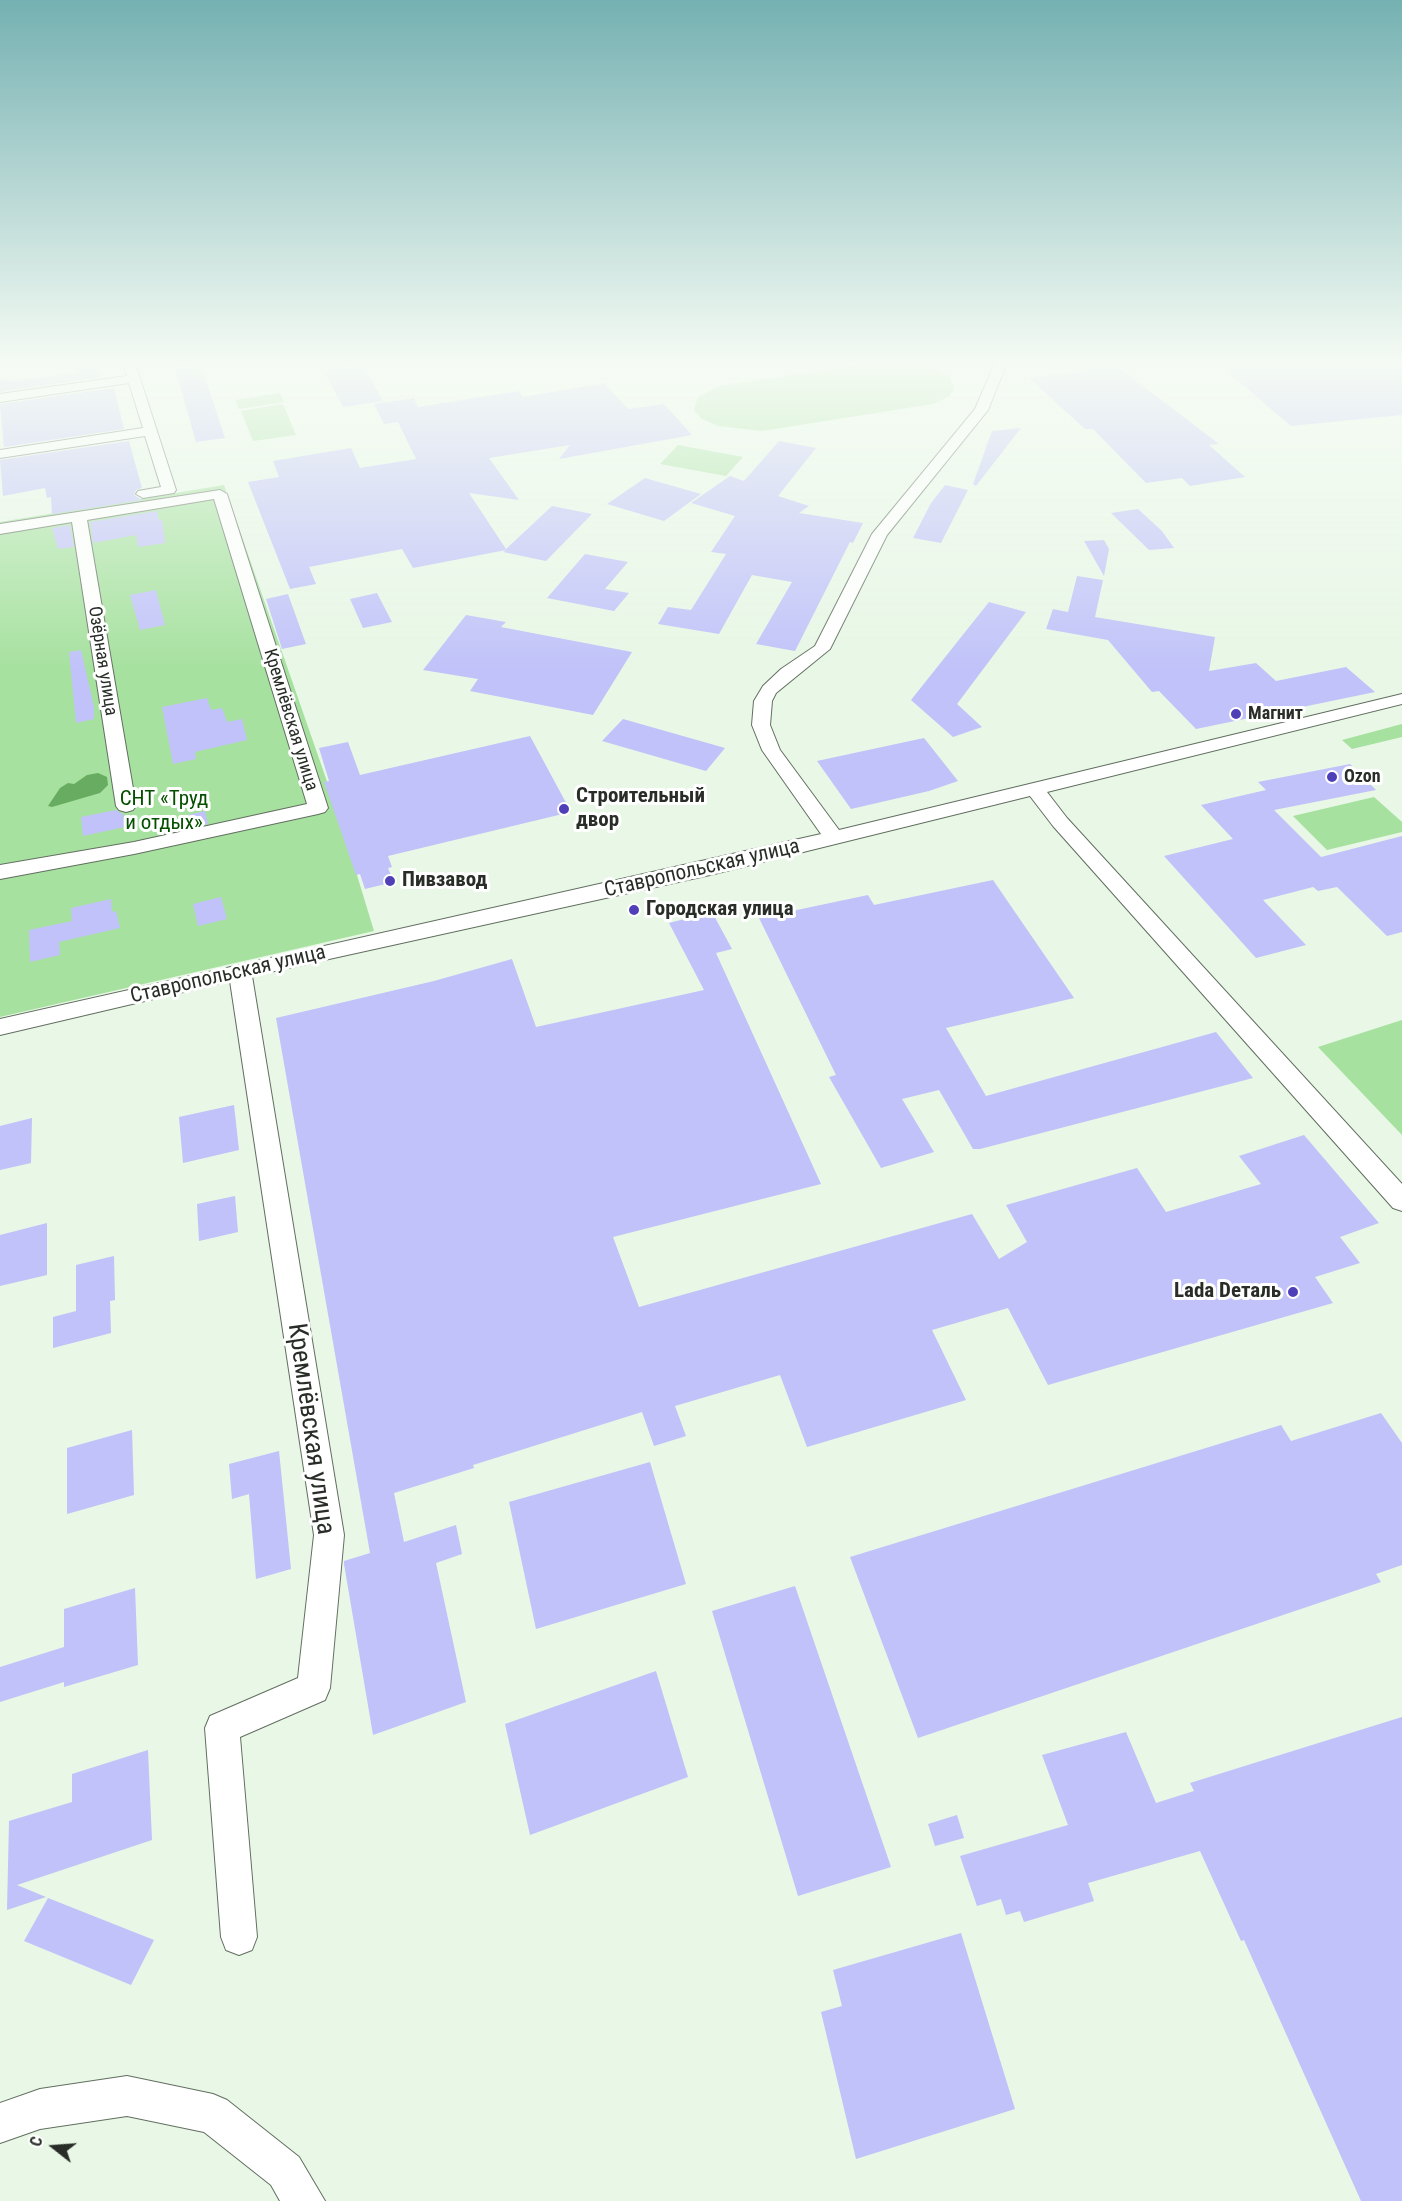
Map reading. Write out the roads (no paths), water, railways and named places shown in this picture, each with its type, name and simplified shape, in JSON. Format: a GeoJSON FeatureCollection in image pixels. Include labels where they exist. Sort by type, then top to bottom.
{"type":"FeatureCollection","features":[{"type":"Feature","properties":{"kind":"street"},"geometry":{"type":"LineString","coordinates":[[0,518],[169,490],[161,466]]}},
{"type":"Feature","properties":{"kind":"street"},"geometry":{"type":"LineString","coordinates":[[835,839],[771,750],[761,725],[763,701],[769,690],[787,673],[822,649],[880,534],[936,466]]}},
{"type":"Feature","properties":{"kind":"street","name":"Кремлёвская улица"},"geometry":{"type":"LineString","coordinates":[[0,872],[134,848],[318,808],[220,494],[79,516]]}},
{"type":"Feature","properties":{"kind":"street"},"geometry":{"type":"LineString","coordinates":[[0,529],[79,516]]}},
{"type":"Feature","properties":{"kind":"street","name":"Озёрная улица"},"geometry":{"type":"LineString","coordinates":[[79,516],[126,806]]}},
{"type":"Feature","properties":{"kind":"street","name":"Ставропольская улица"},"geometry":{"type":"LineString","coordinates":[[0,1027],[240,971],[520,911],[835,839],[1402,699]]}},
{"type":"Feature","properties":{"kind":"street"},"geometry":{"type":"LineString","coordinates":[[1035,790],[1060,822],[1402,1201]]}},
{"type":"Feature","properties":{"kind":"street","name":"Кремлёвская улица"},"geometry":{"type":"LineString","coordinates":[[239,1937],[222,1728],[313,1688],[329,1535],[240,971]]}},
{"type":"Feature","properties":{"kind":"street"},"geometry":{"type":"LineString","coordinates":[[0,2123],[40,2109],[127,2096],[213,2114],[285,2171],[304,2201]]}},
{"type":"Feature","properties":{"kind":"place","name":"Магнит"},"geometry":{"type":"Point","coordinates":[1236,714]}},
{"type":"Feature","properties":{"kind":"place","name":"Ozon"},"geometry":{"type":"Point","coordinates":[1332,777]}},
{"type":"Feature","properties":{"kind":"place","name":"Строительный двор"},"geometry":{"type":"Point","coordinates":[564,809]}},
{"type":"Feature","properties":{"kind":"place","name":"Пивзавод"},"geometry":{"type":"Point","coordinates":[390,881]}},
{"type":"Feature","properties":{"kind":"place","name":"Городская улица"},"geometry":{"type":"Point","coordinates":[634,910]}},
{"type":"Feature","properties":{"kind":"place","name":"Lada Dеталь"},"geometry":{"type":"Point","coordinates":[1293,1292]}},
{"type":"Feature","properties":{"kind":"park label","name":"СНТ «Труд и отдых»"},"geometry":{"type":"Point","coordinates":[164,812]}}]}
